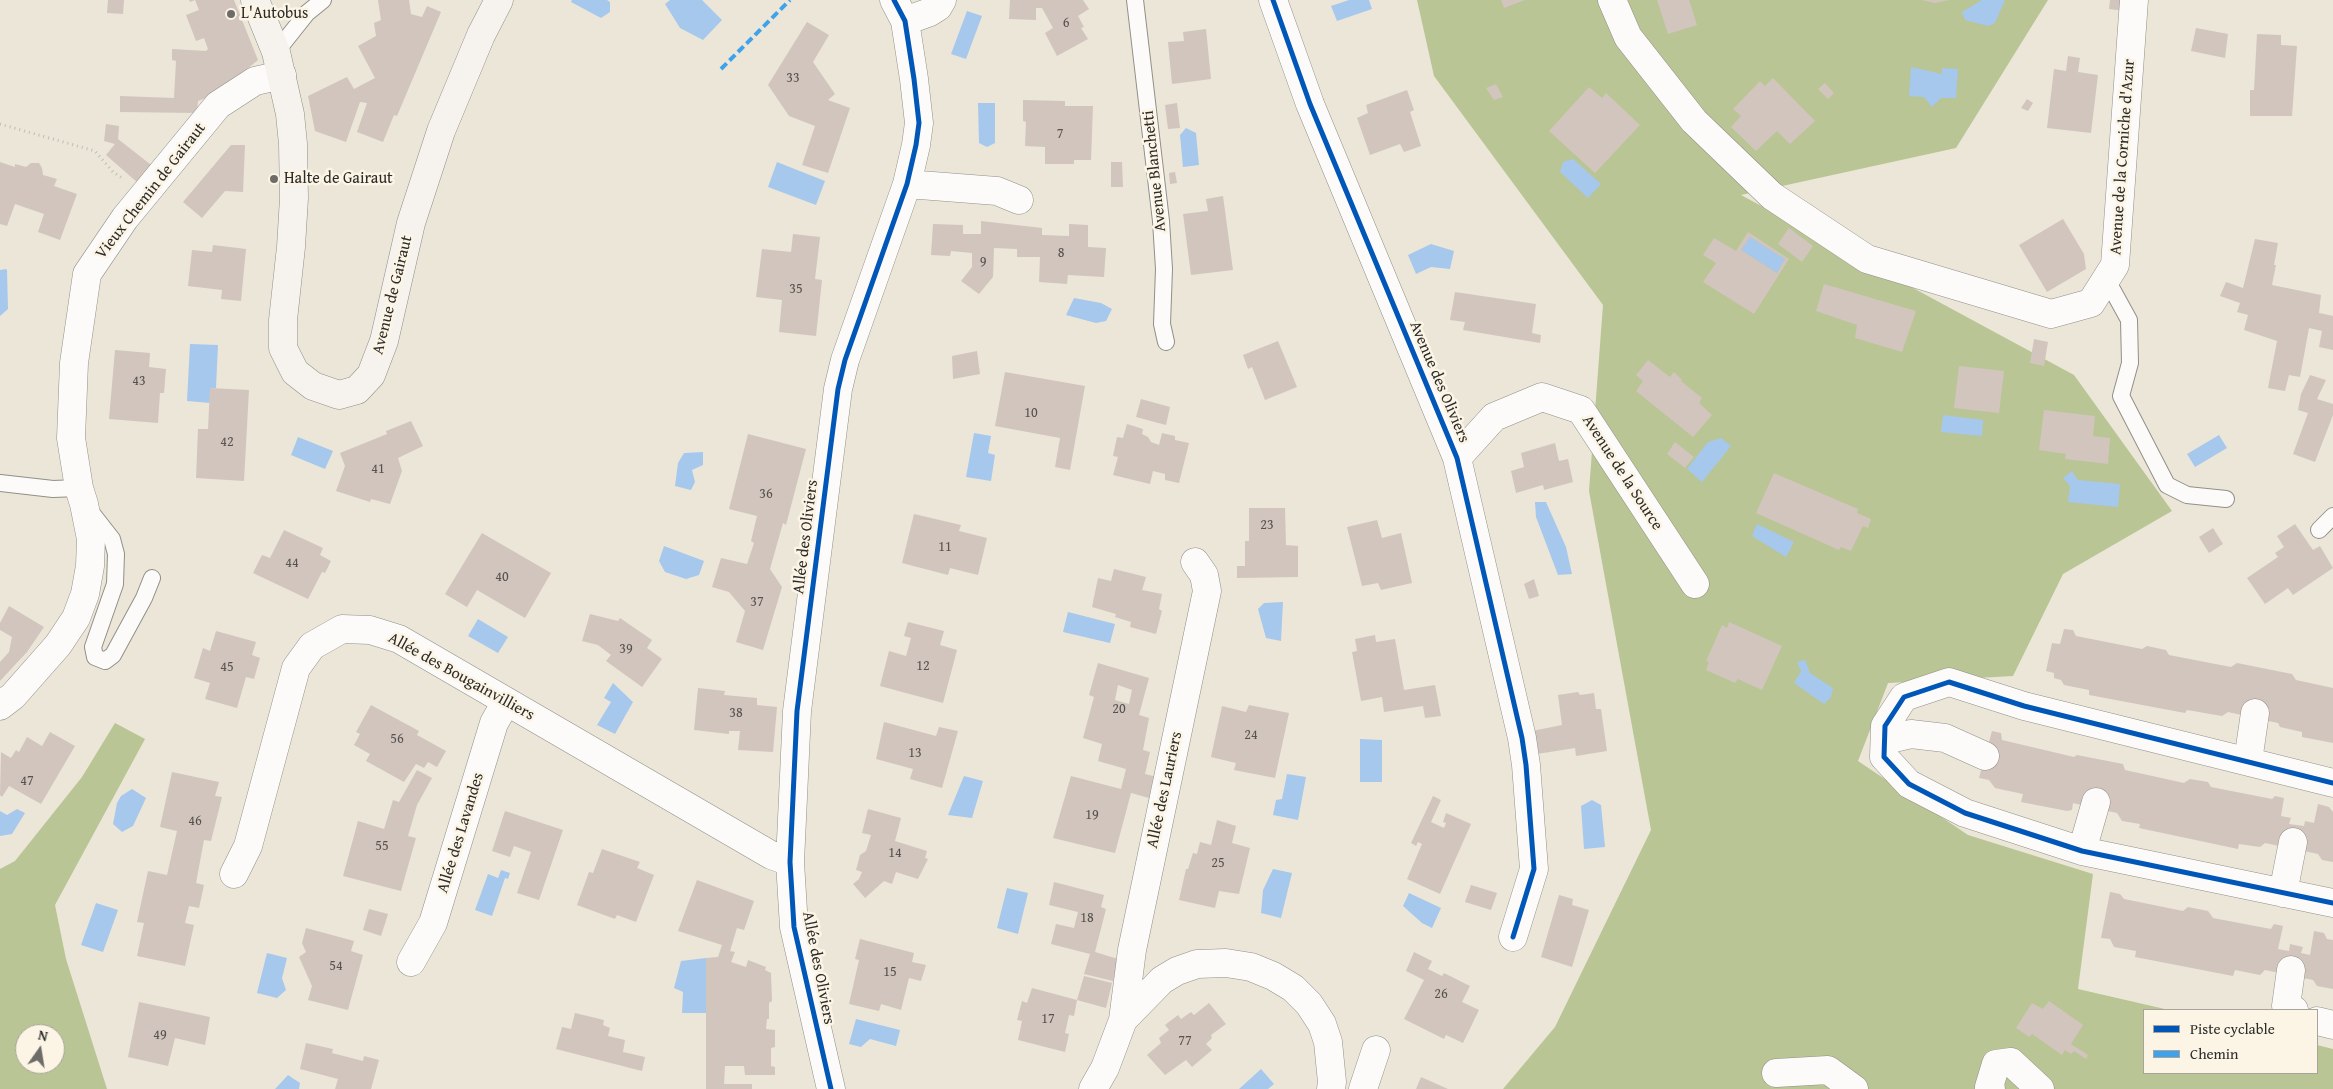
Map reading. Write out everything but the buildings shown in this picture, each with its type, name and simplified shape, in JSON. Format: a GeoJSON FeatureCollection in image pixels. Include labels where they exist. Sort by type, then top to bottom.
{"type":"FeatureCollection","features":[{"type":"Feature","properties":{"kind":"street","name":"Avenue de Gairaut"},"geometry":{"type":"LineString","coordinates":[[255,0],[279,64],[290,114],[294,144],[291,247],[283,320],[283,348],[295,372],[313,386],[339,395],[357,390],[372,374],[384,341],[411,223],[441,131],[481,35],[499,0]]}},
{"type":"Feature","properties":{"kind":"street"},"geometry":{"type":"LineString","coordinates":[[899,11],[930,12],[938,7],[942,0]]}},
{"type":"Feature","properties":{"kind":"street","name":"Avenue des Oliviers"},"geometry":{"type":"LineString","coordinates":[[1273,0],[1310,104],[1457,458],[1526,765],[1534,869],[1513,937]]}},
{"type":"Feature","properties":{"kind":"street","name":"Avenue de la Corniche d'Azur"},"geometry":{"type":"LineString","coordinates":[[1612,0],[1628,37],[1694,121],[1772,196],[1867,259],[2051,314],[2091,303],[2115,265],[2120,226],[2134,0]]}},
{"type":"Feature","properties":{"kind":"street","name":"Allée des Oliviers"},"geometry":{"type":"LineString","coordinates":[[831,1089],[794,927],[790,862],[798,711],[838,389],[845,360],[907,184],[919,123],[899,11]]}},
{"type":"Feature","properties":{"kind":"street","name":"Vieux Chemin de Gairaut"},"geometry":{"type":"LineString","coordinates":[[0,706],[13,696],[58,645],[76,618],[85,594],[90,566],[91,539],[71,438],[74,363],[87,274],[125,218],[218,105],[279,64]]}},
{"type":"Feature","properties":{"kind":"street"},"geometry":{"type":"LineString","coordinates":[[907,184],[997,191],[1019,200]]}},
{"type":"Feature","properties":{"kind":"street","name":"Avenue de la Source"},"geometry":{"type":"LineString","coordinates":[[1457,458],[1494,417],[1542,397],[1581,410],[1695,584]]}},
{"type":"Feature","properties":{"kind":"street","name":"Allée des Lauriers"},"geometry":{"type":"LineString","coordinates":[[1123,1020],[1132,950],[1207,591],[1204,575],[1195,562]]}},
{"type":"Feature","properties":{"kind":"street","name":"Allée des Bougainvilliers"},"geometry":{"type":"LineString","coordinates":[[234,874],[248,846],[296,668],[307,651],[323,639],[342,629],[370,630],[399,639],[771,856],[790,862]]}},
{"type":"Feature","properties":{"kind":"street"},"geometry":{"type":"LineString","coordinates":[[2333,783],[2024,706],[1949,682],[1904,697],[1885,726],[1884,757],[1909,784],[1965,813],[2082,851],[2333,903]]}},
{"type":"Feature","properties":{"kind":"street","name":"Allée des Lavandes"},"geometry":{"type":"LineString","coordinates":[[411,962],[433,923],[494,723],[506,702]]}},
{"type":"Feature","properties":{"kind":"street"},"geometry":{"type":"LineString","coordinates":[[2248,761],[2255,713]]}},
{"type":"Feature","properties":{"kind":"street"},"geometry":{"type":"LineString","coordinates":[[1884,740],[1910,734],[1945,738],[1985,756]]}},
{"type":"Feature","properties":{"kind":"street"},"geometry":{"type":"LineString","coordinates":[[2082,851],[2096,802]]}},
{"type":"Feature","properties":{"kind":"street"},"geometry":{"type":"LineString","coordinates":[[2283,893],[2293,842]]}},
{"type":"Feature","properties":{"kind":"street"},"geometry":{"type":"LineString","coordinates":[[1093,1089],[1105,1068],[1123,1020],[1162,980],[1177,971],[1196,964],[1226,962],[1251,967],[1273,976],[1286,984],[1309,1004],[1322,1024],[1328,1042],[1331,1089]]}},
{"type":"Feature","properties":{"kind":"street"},"geometry":{"type":"LineString","coordinates":[[2291,970],[2286,1006],[2292,1009]]}},
{"type":"Feature","properties":{"kind":"street"},"geometry":{"type":"LineString","coordinates":[[2318,1021],[2333,1025]]}},
{"type":"Feature","properties":{"kind":"street"},"geometry":{"type":"LineString","coordinates":[[1363,1089],[1376,1050]]}},
{"type":"Feature","properties":{"kind":"street"},"geometry":{"type":"LineString","coordinates":[[1991,1089],[1989,1087],[1996,1064],[2011,1062],[2040,1089]]}},
{"type":"Feature","properties":{"kind":"street"},"geometry":{"type":"LineString","coordinates":[[1776,1073],[1828,1070],[1854,1089]]}},
{"type":"Feature","properties":{"kind":"lane"},"geometry":{"type":"LineString","coordinates":[[279,64],[307,13],[323,0]]}},
{"type":"Feature","properties":{"kind":"lane","name":"Avenue Blanchetti"},"geometry":{"type":"LineString","coordinates":[[1135,0],[1161,220],[1164,270],[1162,324],[1166,342]]}},
{"type":"Feature","properties":{"kind":"lane"},"geometry":{"type":"LineString","coordinates":[[2107,280],[2129,320],[2130,364],[2121,396],[2167,485],[2187,495],[2226,500]]}},
{"type":"Feature","properties":{"kind":"lane"},"geometry":{"type":"LineString","coordinates":[[0,484],[53,489],[81,496],[112,539],[116,554],[115,584],[93,648],[96,657],[106,661],[113,655],[144,598],[152,578]]}},
{"type":"Feature","properties":{"kind":"lane"},"geometry":{"type":"LineString","coordinates":[[2319,530],[2333,516]]}},
{"type":"Feature","properties":{"kind":"path"},"geometry":{"type":"LineString","coordinates":[[0,124],[95,151],[113,172],[145,194]]}},
{"type":"Feature","properties":{"kind":"green space"},"geometry":{"type":"Polygon","coordinates":[[[1417,0],[2048,0],[1956,148],[1741,195],[2074,375],[2172,511],[2063,574],[2013,676],[1888,683],[1858,761],[1968,835],[2093,874],[2078,989],[2165,1009],[2143,1009],[2143,1074],[2318,1074],[2318,1045],[2333,1049],[2333,1089],[1503,1089],[1555,1027],[1651,830],[1589,491],[1603,305],[1434,76],[1417,0]]]}},
{"type":"Feature","properties":{"kind":"green space"},"geometry":{"type":"Polygon","coordinates":[[[115,723],[145,739],[55,905],[66,959],[107,1089],[0,1089],[0,869],[15,861],[82,777],[115,723]]]}},
{"type":"Feature","properties":{"kind":"water"},"geometry":{"type":"Polygon","coordinates":[[[572,0],[607,0],[610,2],[610,12],[601,18],[571,2],[572,0]]]}},
{"type":"Feature","properties":{"kind":"water"},"geometry":{"type":"Polygon","coordinates":[[[670,0],[702,0],[722,20],[703,40],[680,28],[665,4],[670,0]]]}},
{"type":"Feature","properties":{"kind":"water"},"geometry":{"type":"Polygon","coordinates":[[[1349,0],[1369,0],[1372,9],[1337,21],[1331,6],[1349,0]]]}},
{"type":"Feature","properties":{"kind":"water"},"geometry":{"type":"Polygon","coordinates":[[[1982,0],[2005,0],[1995,23],[1988,26],[1965,20],[1962,12],[1982,0]]]}},
{"type":"Feature","properties":{"kind":"water"},"geometry":{"type":"Polygon","coordinates":[[[967,11],[982,16],[966,59],[951,54],[967,11]]]}},
{"type":"Feature","properties":{"kind":"water"},"geometry":{"type":"Polygon","coordinates":[[[1911,67],[1942,74],[1942,68],[1958,69],[1956,98],[1941,98],[1932,107],[1924,97],[1909,96],[1911,67]]]}},
{"type":"Feature","properties":{"kind":"water"},"geometry":{"type":"Polygon","coordinates":[[[978,103],[995,103],[995,143],[987,147],[979,143],[978,103]]]}},
{"type":"Feature","properties":{"kind":"water"},"geometry":{"type":"Polygon","coordinates":[[[1186,128],[1196,133],[1199,165],[1183,167],[1180,135],[1186,128]]]}},
{"type":"Feature","properties":{"kind":"water"},"geometry":{"type":"Polygon","coordinates":[[[1573,159],[1601,184],[1588,198],[1560,172],[1563,162],[1573,159]]]}},
{"type":"Feature","properties":{"kind":"water"},"geometry":{"type":"Polygon","coordinates":[[[777,162],[825,181],[816,205],[768,187],[777,162]]]}},
{"type":"Feature","properties":{"kind":"water"},"geometry":{"type":"Polygon","coordinates":[[[1750,237],[1785,259],[1777,273],[1741,250],[1750,237]]]}},
{"type":"Feature","properties":{"kind":"water"},"geometry":{"type":"Polygon","coordinates":[[[1431,244],[1454,251],[1450,269],[1431,267],[1416,274],[1408,255],[1431,244]]]}},
{"type":"Feature","properties":{"kind":"water"},"geometry":{"type":"Polygon","coordinates":[[[6,269],[8,309],[0,316],[0,270],[6,269]]]}},
{"type":"Feature","properties":{"kind":"water"},"geometry":{"type":"Polygon","coordinates":[[[1074,298],[1101,303],[1112,309],[1106,321],[1096,323],[1066,315],[1074,298]]]}},
{"type":"Feature","properties":{"kind":"water"},"geometry":{"type":"Polygon","coordinates":[[[190,344],[218,345],[216,388],[210,388],[210,403],[187,401],[190,344]]]}},
{"type":"Feature","properties":{"kind":"water"},"geometry":{"type":"Polygon","coordinates":[[[1943,415],[1983,420],[1982,436],[1941,432],[1943,415]]]}},
{"type":"Feature","properties":{"kind":"water"},"geometry":{"type":"Polygon","coordinates":[[[974,433],[991,436],[988,453],[995,455],[991,481],[966,477],[974,433]]]}},
{"type":"Feature","properties":{"kind":"water"},"geometry":{"type":"Polygon","coordinates":[[[2219,435],[2227,448],[2195,467],[2187,454],[2219,435]]]}},
{"type":"Feature","properties":{"kind":"water"},"geometry":{"type":"Polygon","coordinates":[[[298,437],[333,451],[325,469],[291,455],[298,437]]]}},
{"type":"Feature","properties":{"kind":"water"},"geometry":{"type":"Polygon","coordinates":[[[1721,438],[1731,446],[1702,482],[1687,469],[1708,442],[1721,438]]]}},
{"type":"Feature","properties":{"kind":"water"},"geometry":{"type":"Polygon","coordinates":[[[703,452],[703,465],[692,470],[695,482],[691,490],[675,486],[678,463],[684,453],[703,452]]]}},
{"type":"Feature","properties":{"kind":"water"},"geometry":{"type":"Polygon","coordinates":[[[2072,471],[2078,480],[2120,484],[2118,507],[2068,502],[2070,486],[2063,478],[2072,471]]]}},
{"type":"Feature","properties":{"kind":"water"},"geometry":{"type":"Polygon","coordinates":[[[1535,502],[1546,502],[1566,547],[1572,574],[1558,575],[1536,517],[1535,502]]]}},
{"type":"Feature","properties":{"kind":"water"},"geometry":{"type":"Polygon","coordinates":[[[1757,524],[1794,542],[1786,557],[1752,536],[1757,524]]]}},
{"type":"Feature","properties":{"kind":"water"},"geometry":{"type":"Polygon","coordinates":[[[664,546],[704,561],[699,575],[686,579],[665,572],[659,561],[664,546]]]}},
{"type":"Feature","properties":{"kind":"water"},"geometry":{"type":"Polygon","coordinates":[[[1283,602],[1281,641],[1266,638],[1258,609],[1264,603],[1283,602]]]}},
{"type":"Feature","properties":{"kind":"water"},"geometry":{"type":"Polygon","coordinates":[[[1068,612],[1115,624],[1110,643],[1063,632],[1068,612]]]}},
{"type":"Feature","properties":{"kind":"water"},"geometry":{"type":"Polygon","coordinates":[[[478,619],[508,637],[498,653],[468,636],[478,619]]]}},
{"type":"Feature","properties":{"kind":"water"},"geometry":{"type":"Polygon","coordinates":[[[1805,660],[1810,673],[1833,688],[1831,697],[1824,704],[1794,683],[1801,671],[1797,662],[1805,660]]]}},
{"type":"Feature","properties":{"kind":"water"},"geometry":{"type":"Polygon","coordinates":[[[613,683],[633,702],[615,734],[597,725],[611,702],[604,698],[613,683]]]}},
{"type":"Feature","properties":{"kind":"water"},"geometry":{"type":"Polygon","coordinates":[[[1360,739],[1382,740],[1382,782],[1360,782],[1360,739]]]}},
{"type":"Feature","properties":{"kind":"water"},"geometry":{"type":"Polygon","coordinates":[[[1287,774],[1306,777],[1298,820],[1273,815],[1276,800],[1282,799],[1287,774]]]}},
{"type":"Feature","properties":{"kind":"water"},"geometry":{"type":"Polygon","coordinates":[[[964,776],[983,781],[972,818],[948,815],[964,776]]]}},
{"type":"Feature","properties":{"kind":"water"},"geometry":{"type":"Polygon","coordinates":[[[132,789],[146,798],[133,826],[122,832],[113,824],[117,803],[121,796],[132,789]]]}},
{"type":"Feature","properties":{"kind":"water"},"geometry":{"type":"Polygon","coordinates":[[[1592,800],[1601,805],[1605,847],[1584,849],[1581,806],[1592,800]]]}},
{"type":"Feature","properties":{"kind":"water"},"geometry":{"type":"Polygon","coordinates":[[[17,809],[25,813],[12,834],[0,836],[0,811],[7,815],[17,809]]]}},
{"type":"Feature","properties":{"kind":"water"},"geometry":{"type":"Polygon","coordinates":[[[1273,869],[1292,873],[1281,918],[1261,913],[1263,890],[1273,869]]]}},
{"type":"Feature","properties":{"kind":"water"},"geometry":{"type":"Polygon","coordinates":[[[501,870],[510,873],[508,879],[505,878],[492,916],[475,910],[488,874],[498,878],[501,870]]]}},
{"type":"Feature","properties":{"kind":"water"},"geometry":{"type":"Polygon","coordinates":[[[1007,888],[1028,893],[1018,934],[997,928],[1007,888]]]}},
{"type":"Feature","properties":{"kind":"water"},"geometry":{"type":"Polygon","coordinates":[[[1409,893],[1441,908],[1432,928],[1422,923],[1403,906],[1409,893]]]}},
{"type":"Feature","properties":{"kind":"water"},"geometry":{"type":"Polygon","coordinates":[[[96,903],[118,910],[103,952],[81,945],[96,903]]]}},
{"type":"Feature","properties":{"kind":"water"},"geometry":{"type":"Polygon","coordinates":[[[267,953],[287,958],[282,978],[286,990],[277,998],[257,993],[267,953]]]}},
{"type":"Feature","properties":{"kind":"water"},"geometry":{"type":"Polygon","coordinates":[[[706,958],[706,1013],[682,1013],[683,992],[674,988],[681,961],[706,958]]]}},
{"type":"Feature","properties":{"kind":"water"},"geometry":{"type":"Polygon","coordinates":[[[856,1019],[900,1030],[896,1046],[870,1039],[861,1047],[849,1044],[856,1019]]]}},
{"type":"Feature","properties":{"kind":"water"},"geometry":{"type":"Polygon","coordinates":[[[1261,1069],[1274,1084],[1268,1089],[1239,1089],[1261,1069]]]}},
{"type":"Feature","properties":{"kind":"water"},"geometry":{"type":"Polygon","coordinates":[[[288,1075],[300,1083],[299,1089],[275,1089],[288,1075]]]}},
{"type":"Feature","properties":{"kind":"marked path"},"geometry":{"type":"LineString","coordinates":[[721,69],[790,0]]}},
{"type":"Feature","properties":{"kind":"cycle path"},"geometry":{"type":"LineString","coordinates":[[831,1089],[794,927],[790,862],[797,711],[838,389],[845,360],[907,184],[916,145],[919,123],[914,79],[905,21],[894,0]]}},
{"type":"Feature","properties":{"kind":"cycle path"},"geometry":{"type":"LineString","coordinates":[[1273,0],[1310,104],[1457,458],[1522,738],[1526,765],[1534,869],[1513,937]]}},
{"type":"Feature","properties":{"kind":"cycle path"},"geometry":{"type":"LineString","coordinates":[[2333,783],[2024,706],[1949,682],[1904,697],[1885,726],[1884,757],[1909,784],[1965,813],[2082,851],[2333,903]]}},
{"type":"Feature","properties":{"kind":"place","name":"L'Autobus"},"geometry":{"type":"Point","coordinates":[231,14]}},
{"type":"Feature","properties":{"kind":"place","name":"Halte de Gairaut"},"geometry":{"type":"Point","coordinates":[274,179]}}]}
